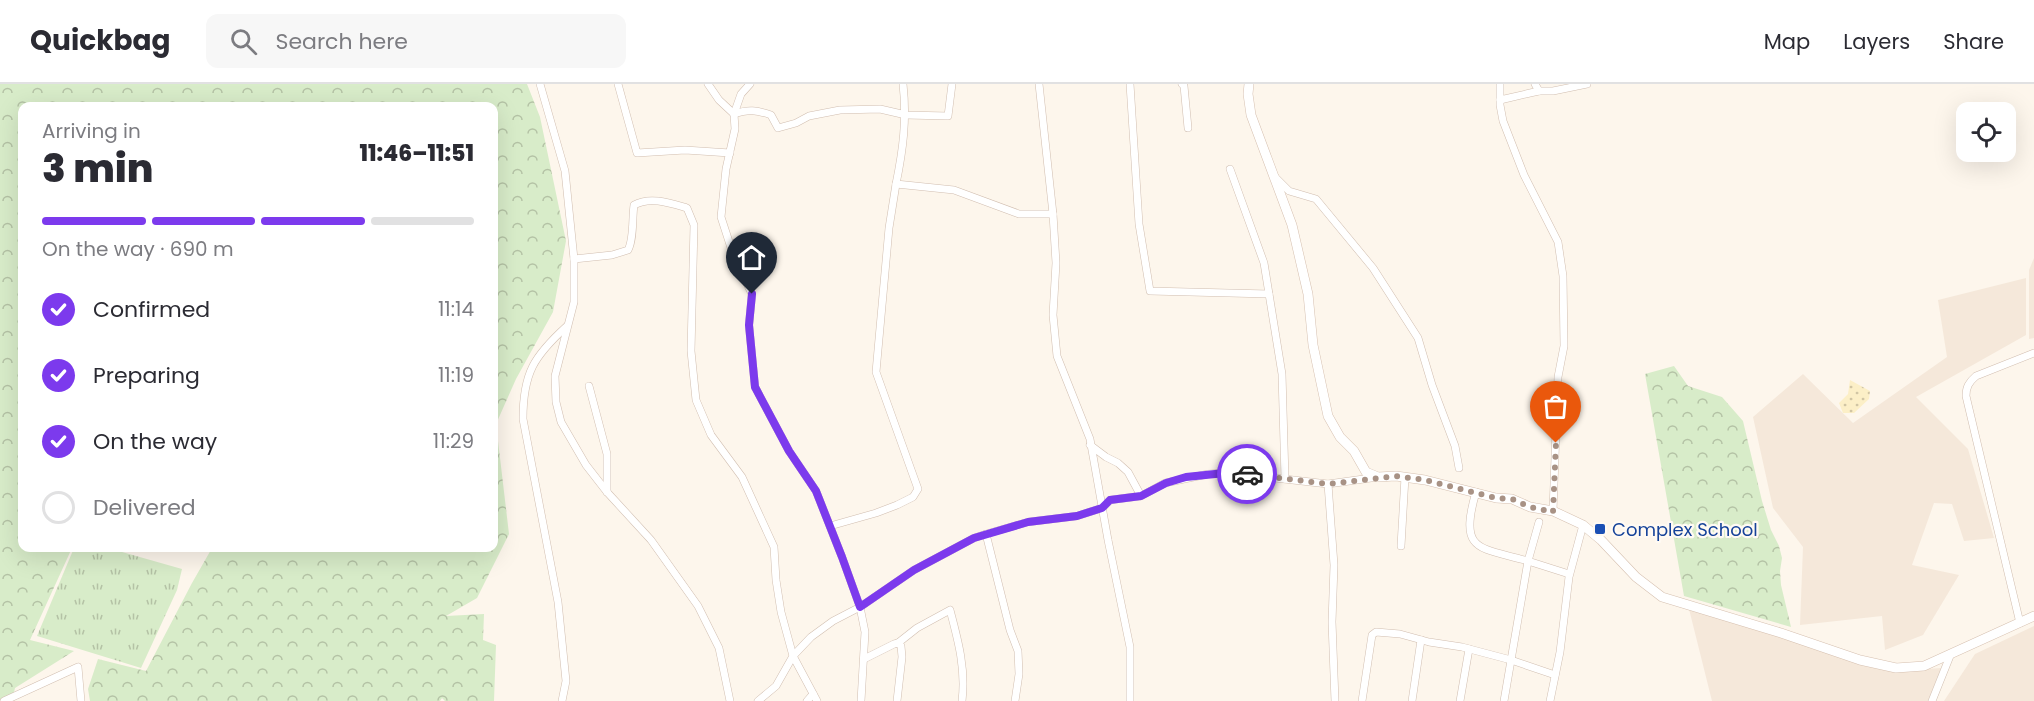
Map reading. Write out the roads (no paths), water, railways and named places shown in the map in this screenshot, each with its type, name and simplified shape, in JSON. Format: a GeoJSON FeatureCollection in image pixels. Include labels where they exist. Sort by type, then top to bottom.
{"type":"FeatureCollection","features":[{"type":"Feature","properties":{"kind":"main road"},"geometry":{"type":"LineString","coordinates":[[1249,84],[1251,115],[1289,214],[1308,294],[1313,345],[1328,416],[1340,436],[1354,451],[1366,472],[1378,477],[1405,477],[1496,498],[1512,499],[1530,507],[1553,512],[1583,525],[1601,540],[1636,577],[1662,597],[1860,660],[1896,668],[1924,666],[2034,616]]}},
{"type":"Feature","properties":{"kind":"street"},"geometry":{"type":"LineString","coordinates":[[540,84],[565,171],[574,259],[574,302],[555,376],[556,402],[561,422],[573,445],[607,492],[651,540],[698,606],[719,648],[730,701]]}},
{"type":"Feature","properties":{"kind":"street"},"geometry":{"type":"LineString","coordinates":[[618,84],[637,153],[685,150],[730,153]]}},
{"type":"Feature","properties":{"kind":"street"},"geometry":{"type":"LineString","coordinates":[[708,84],[719,100],[734,114]]}},
{"type":"Feature","properties":{"kind":"street"},"geometry":{"type":"LineString","coordinates":[[750,84],[741,94],[734,114],[735,129],[720,217],[734,257],[752,294],[749,325],[755,387],[789,451],[816,491],[860,607],[865,632],[861,701]]}},
{"type":"Feature","properties":{"kind":"street"},"geometry":{"type":"LineString","coordinates":[[830,526],[897,505],[913,497],[918,489],[876,372],[888,228],[904,140],[906,115],[903,84]]}},
{"type":"Feature","properties":{"kind":"street"},"geometry":{"type":"LineString","coordinates":[[734,114],[745,110],[771,115],[778,128],[796,123],[809,116],[840,110],[880,109],[906,115],[948,116],[952,84]]}},
{"type":"Feature","properties":{"kind":"street"},"geometry":{"type":"LineString","coordinates":[[1039,84],[1053,214],[1056,263],[1053,315],[1057,356],[1090,439],[1130,647],[1130,701]]}},
{"type":"Feature","properties":{"kind":"street"},"geometry":{"type":"LineString","coordinates":[[1130,84],[1139,224],[1150,291],[1269,294]]}},
{"type":"Feature","properties":{"kind":"street"},"geometry":{"type":"LineString","coordinates":[[1182,84],[1188,128]]}},
{"type":"Feature","properties":{"kind":"street"},"geometry":{"type":"LineString","coordinates":[[1500,84],[1503,122],[1524,175],[1558,242],[1563,276],[1564,346],[1558,377],[1553,512]]}},
{"type":"Feature","properties":{"kind":"street"},"geometry":{"type":"LineString","coordinates":[[1500,100],[1537,88],[1553,91],[1587,84]]}},
{"type":"Feature","properties":{"kind":"street"},"geometry":{"type":"LineString","coordinates":[[1230,170],[1264,263],[1282,374],[1285,479]]}},
{"type":"Feature","properties":{"kind":"street"},"geometry":{"type":"LineString","coordinates":[[1272,174],[1289,191],[1317,199],[1373,268],[1418,338],[1432,385],[1455,446],[1459,468]]}},
{"type":"Feature","properties":{"kind":"street"},"geometry":{"type":"LineString","coordinates":[[896,184],[954,190],[1019,214],[1053,214]]}},
{"type":"Feature","properties":{"kind":"street"},"geometry":{"type":"LineString","coordinates":[[574,259],[612,255],[628,250],[632,244],[631,222],[634,205],[642,201],[668,202],[687,208],[694,225],[691,351],[696,400],[711,435],[742,477],[774,547],[781,612],[793,656],[815,698],[807,701]]}},
{"type":"Feature","properties":{"kind":"street"},"geometry":{"type":"LineString","coordinates":[[562,701],[566,681],[558,602],[523,419],[523,395],[535,361],[545,346],[567,326]]}},
{"type":"Feature","properties":{"kind":"street"},"geometry":{"type":"LineString","coordinates":[[2020,623],[1966,396],[1966,387],[1976,376],[2034,353]]}},
{"type":"Feature","properties":{"kind":"street"},"geometry":{"type":"LineString","coordinates":[[589,386],[607,454],[607,492]]}},
{"type":"Feature","properties":{"kind":"street"},"geometry":{"type":"LineString","coordinates":[[1090,445],[1128,472],[1141,496]]}},
{"type":"Feature","properties":{"kind":"street"},"geometry":{"type":"LineString","coordinates":[[758,701],[776,686],[793,656],[811,637],[914,570],[974,538],[1028,522],[1077,516],[1102,508],[1110,500],[1141,496],[1166,483],[1208,474],[1225,473],[1328,484],[1378,477]]}},
{"type":"Feature","properties":{"kind":"street"},"geometry":{"type":"LineString","coordinates":[[1401,546],[1405,477]]}},
{"type":"Feature","properties":{"kind":"street"},"geometry":{"type":"LineString","coordinates":[[1328,484],[1334,565],[1332,622],[1335,701]]}},
{"type":"Feature","properties":{"kind":"street"},"geometry":{"type":"LineString","coordinates":[[1476,492],[1470,531],[1474,542],[1481,549],[1569,574]]}},
{"type":"Feature","properties":{"kind":"street"},"geometry":{"type":"LineString","coordinates":[[1504,701],[1528,561],[1539,522]]}},
{"type":"Feature","properties":{"kind":"street"},"geometry":{"type":"LineString","coordinates":[[1550,701],[1560,652],[1569,574],[1583,525]]}},
{"type":"Feature","properties":{"kind":"street"},"geometry":{"type":"LineString","coordinates":[[986,534],[1010,630],[1018,651],[1019,674],[1015,701]]}},
{"type":"Feature","properties":{"kind":"street"},"geometry":{"type":"LineString","coordinates":[[864,659],[898,644],[918,628],[950,610],[961,652],[964,686],[962,701]]}},
{"type":"Feature","properties":{"kind":"street"},"geometry":{"type":"LineString","coordinates":[[1362,701],[1372,635],[1376,632],[1400,634],[1469,649],[1555,675]]}},
{"type":"Feature","properties":{"kind":"street"},"geometry":{"type":"LineString","coordinates":[[1412,701],[1421,640]]}},
{"type":"Feature","properties":{"kind":"street"},"geometry":{"type":"LineString","coordinates":[[897,701],[902,657],[901,646],[898,644]]}},
{"type":"Feature","properties":{"kind":"street"},"geometry":{"type":"LineString","coordinates":[[1460,701],[1469,649]]}},
{"type":"Feature","properties":{"kind":"street"},"geometry":{"type":"LineString","coordinates":[[1932,701],[1950,656]]}},
{"type":"Feature","properties":{"kind":"street"},"geometry":{"type":"LineString","coordinates":[[4,701],[78,667],[81,701]]}},
{"type":"Feature","properties":{"kind":"place","name":"Complex School"},"geometry":{"type":"Point","coordinates":[1600,529]}}]}
